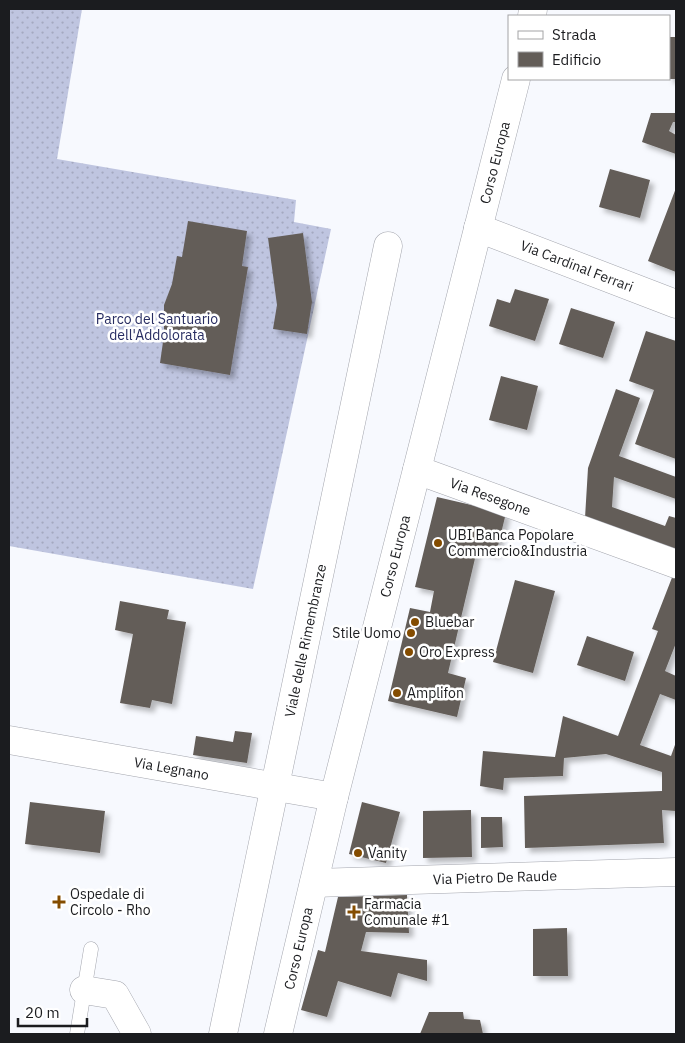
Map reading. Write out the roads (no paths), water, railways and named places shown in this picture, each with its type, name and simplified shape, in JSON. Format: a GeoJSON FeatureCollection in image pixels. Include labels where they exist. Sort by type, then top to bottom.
{"type":"FeatureCollection","features":[{"type":"Feature","properties":{"kind":"street","name":"Corso Europa"},"geometry":{"type":"LineString","coordinates":[[278,1034],[334,797],[516,80]]}},
{"type":"Feature","properties":{"kind":"street","name":"Via Cardinal Ferrari"},"geometry":{"type":"LineString","coordinates":[[478,228],[676,304]]}},
{"type":"Feature","properties":{"kind":"street","name":"Viale delle Rimembranze"},"geometry":{"type":"LineString","coordinates":[[224,1034],[274,786],[388,246]]}},
{"type":"Feature","properties":{"kind":"street","name":"Via Resegone"},"geometry":{"type":"LineString","coordinates":[[417,470],[676,564]]}},
{"type":"Feature","properties":{"kind":"street","name":"Via Legnano"},"geometry":{"type":"LineString","coordinates":[[9,740],[334,797]]}},
{"type":"Feature","properties":{"kind":"street","name":"Via Pietro De Raude"},"geometry":{"type":"LineString","coordinates":[[314,883],[676,872]]}},
{"type":"Feature","properties":{"kind":"street"},"geometry":{"type":"LineString","coordinates":[[84,990],[115,995],[137,1034]]}},
{"type":"Feature","properties":{"kind":"lane"},"geometry":{"type":"LineString","coordinates":[[77,1034],[91,949]]}},
{"type":"Feature","properties":{"kind":"place","name":"UBI Banca Popolare Commercio&Industria"},"geometry":{"type":"Point","coordinates":[438,543]}},
{"type":"Feature","properties":{"kind":"place","name":"Bluebar"},"geometry":{"type":"Point","coordinates":[415,622]}},
{"type":"Feature","properties":{"kind":"place","name":"Stile Uomo"},"geometry":{"type":"Point","coordinates":[411,633]}},
{"type":"Feature","properties":{"kind":"place","name":"Oro Express"},"geometry":{"type":"Point","coordinates":[409,652]}},
{"type":"Feature","properties":{"kind":"place","name":"Amplifon"},"geometry":{"type":"Point","coordinates":[397,693]}},
{"type":"Feature","properties":{"kind":"place","name":"Vanity"},"geometry":{"type":"Point","coordinates":[358,853]}},
{"type":"Feature","properties":{"kind":"place","name":"Ospedale di Circolo - Rho"},"geometry":{"type":"Point","coordinates":[59,902]}},
{"type":"Feature","properties":{"kind":"place","name":"Farmacia Comunale #1"},"geometry":{"type":"Point","coordinates":[354,912]}},
{"type":"Feature","properties":{"kind":"park label","name":"Parco del Santuario dell'Addolorata"},"geometry":{"type":"Point","coordinates":[157,328]}}]}
